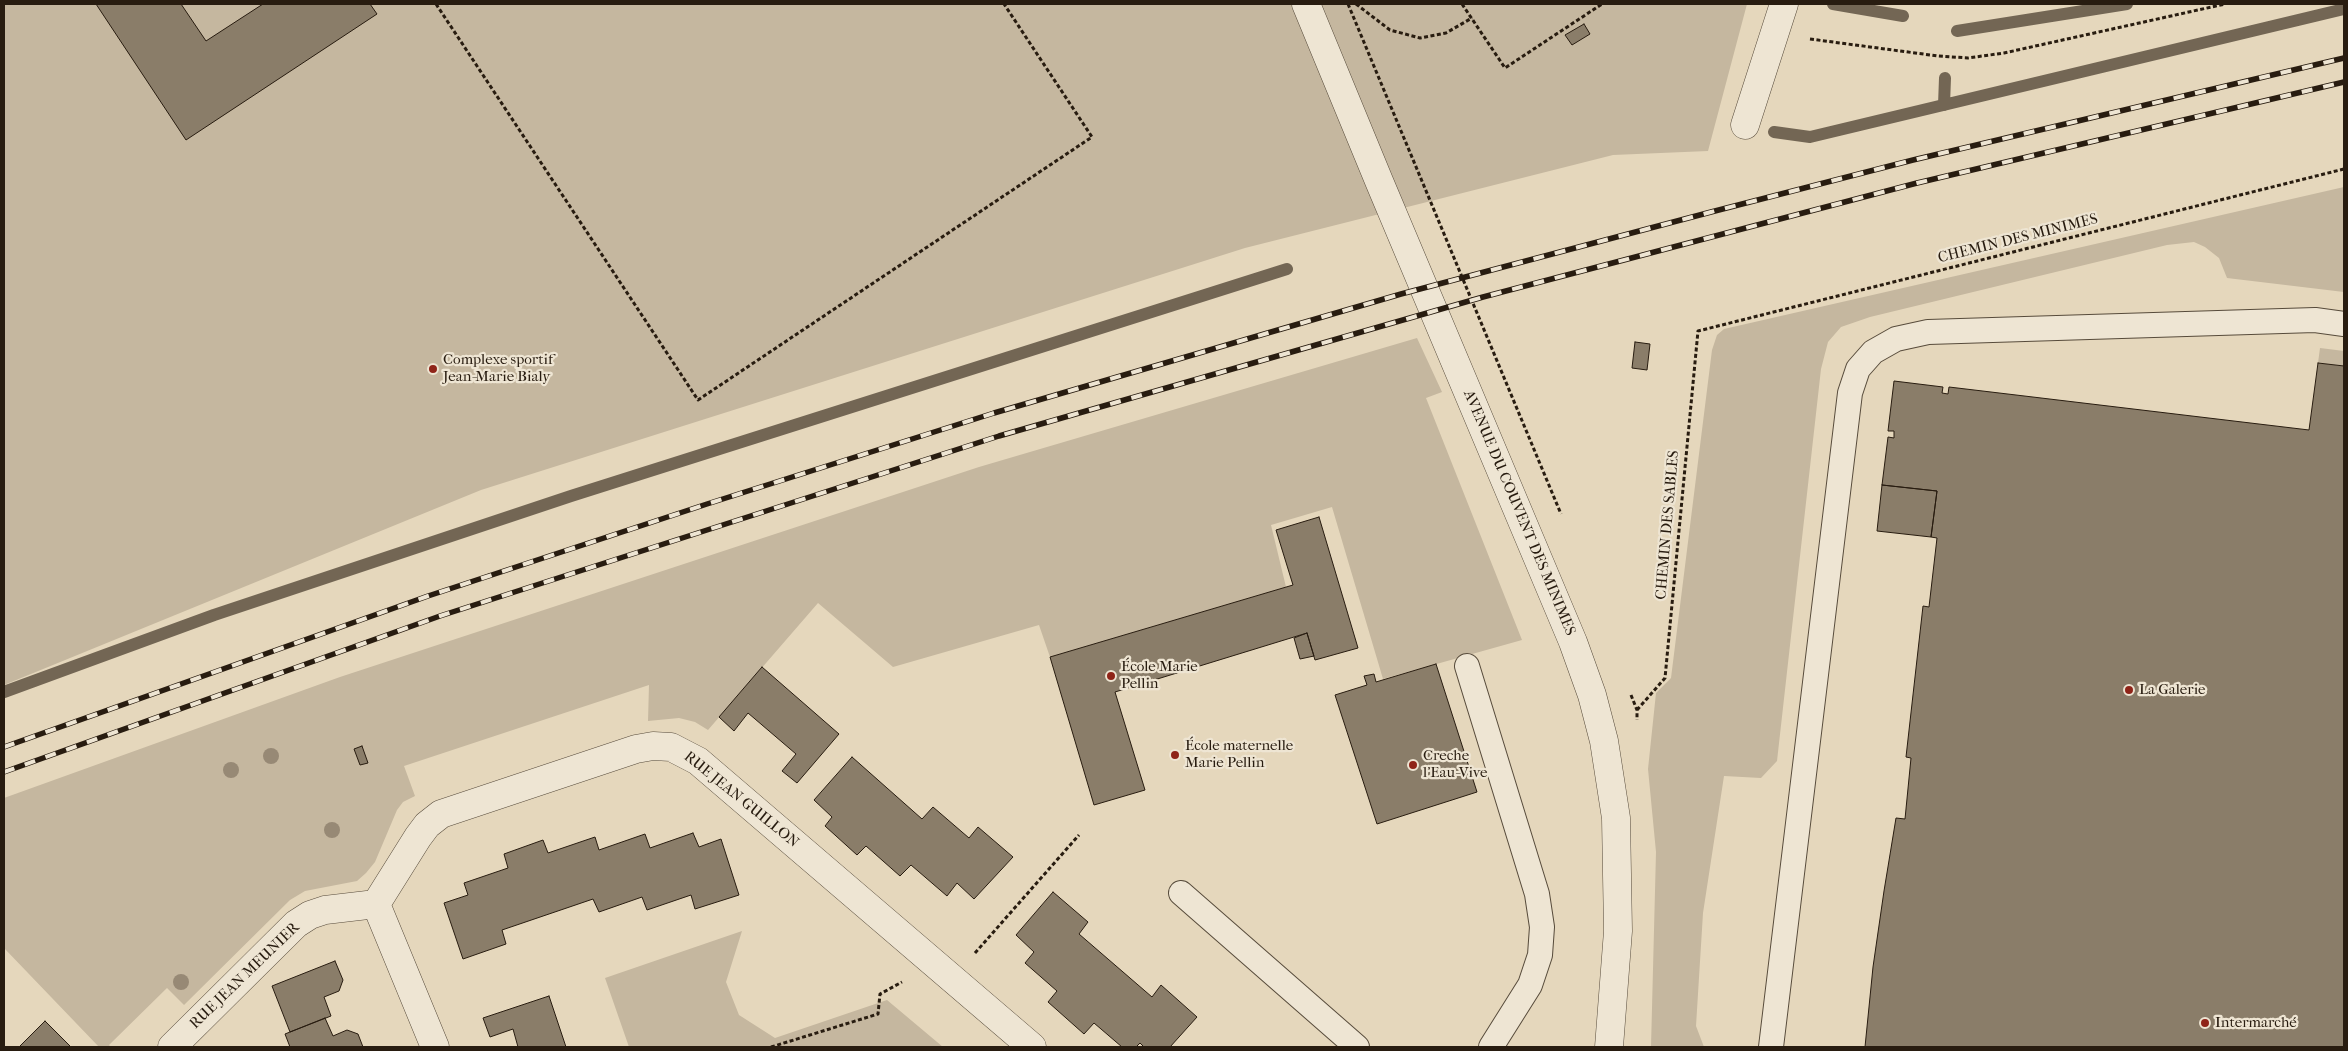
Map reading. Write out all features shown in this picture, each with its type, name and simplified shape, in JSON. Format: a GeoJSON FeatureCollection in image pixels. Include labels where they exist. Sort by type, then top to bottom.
{"type":"FeatureCollection","features":[{"type":"Feature","properties":{"kind":"street","name":"AVENUE DU COUVENT DES MINIMES"},"geometry":{"type":"LineString","coordinates":[[1306,4],[1382,190],[1574,642],[1592,696],[1604,741],[1616,818],[1618,931],[1608,1047]]}},
{"type":"Feature","properties":{"kind":"street"},"geometry":{"type":"LineString","coordinates":[[1745,125],[1784,4]]}},
{"type":"Feature","properties":{"kind":"street","name":"RUE JEAN GUILLON"},"geometry":{"type":"LineString","coordinates":[[376,904],[418,836],[427,824],[441,814],[636,748],[652,746],[671,747],[698,761],[1032,1047]]}},
{"type":"Feature","properties":{"kind":"street"},"geometry":{"type":"LineString","coordinates":[[376,904],[435,1047]]}},
{"type":"Feature","properties":{"kind":"street","name":"RUE JEAN MEUNIER"},"geometry":{"type":"LineString","coordinates":[[172,1047],[296,924],[310,914],[325,910],[376,904]]}},
{"type":"Feature","properties":{"kind":"lane"},"geometry":{"type":"LineString","coordinates":[[1771,1047],[1850,393],[1858,369],[1873,352],[1896,339],[1928,332],[2315,320],[2344,324]]}},
{"type":"Feature","properties":{"kind":"lane"},"geometry":{"type":"LineString","coordinates":[[1467,666],[1538,894],[1542,927],[1540,955],[1530,985],[1491,1047]]}},
{"type":"Feature","properties":{"kind":"lane"},"geometry":{"type":"LineString","coordinates":[[1181,893],[1357,1047]]}},
{"type":"Feature","properties":{"kind":"path"},"geometry":{"type":"LineString","coordinates":[[436,4],[698,400],[1092,137],[1004,4]]}},
{"type":"Feature","properties":{"kind":"path"},"geometry":{"type":"LineString","coordinates":[[1348,4],[1561,516]]}},
{"type":"Feature","properties":{"kind":"path"},"geometry":{"type":"LineString","coordinates":[[1356,4],[1390,30],[1420,38],[1446,33],[1472,18]]}},
{"type":"Feature","properties":{"kind":"path"},"geometry":{"type":"LineString","coordinates":[[1462,4],[1505,68],[1602,4]]}},
{"type":"Feature","properties":{"kind":"path"},"geometry":{"type":"LineString","coordinates":[[1774,33],[1938,56],[1968,58],[2004,53],[2225,4]]}},
{"type":"Feature","properties":{"kind":"path","name":"CHEMIN DES MINIMES"},"geometry":{"type":"LineString","coordinates":[[1698,331],[2344,169]]}},
{"type":"Feature","properties":{"kind":"path","name":"CHEMIN DES SABLES"},"geometry":{"type":"LineString","coordinates":[[1630,692],[1637,710],[1665,678],[1698,331]]}},
{"type":"Feature","properties":{"kind":"path"},"geometry":{"type":"LineString","coordinates":[[771,1047],[878,1014],[880,994],[925,969],[943,970],[1079,835]]}},
{"type":"Feature","properties":{"kind":"shaded area","name":"Complexe sportif Jean-Marie Bialy"},"geometry":{"type":"Polygon","coordinates":[[[4,4],[1747,4],[1708,151],[1613,155],[1245,248],[481,490],[4,685],[4,4]]]}},
{"type":"Feature","properties":{"kind":"shaded area"},"geometry":{"type":"Polygon","coordinates":[[[2344,187],[2344,292],[2227,278],[2219,258],[2205,247],[2194,242],[2167,245],[1870,317],[1841,327],[1828,342],[1821,369],[1777,761],[1761,778],[1724,776],[1703,913],[1696,1026],[1704,1047],[1651,1047],[1656,852],[1648,769],[1656,693],[1671,678],[1712,350],[1717,335],[1724,329],[2344,187]]]}},
{"type":"Feature","properties":{"kind":"shaded area"},"geometry":{"type":"Polygon","coordinates":[[[1417,338],[1442,392],[1426,398],[1522,640],[1383,679],[1332,507],[1271,525],[1286,587],[1050,657],[1039,625],[893,667],[818,603],[708,730],[695,722],[679,718],[648,721],[649,685],[404,766],[415,796],[403,802],[397,810],[375,862],[366,873],[357,881],[305,891],[290,900],[184,1005],[167,988],[109,1045],[111,1047],[99,1047],[4,948],[4,798],[340,677],[979,467],[1417,338]]]}},
{"type":"Feature","properties":{"kind":"shaded area"},"geometry":{"type":"Polygon","coordinates":[[[2320,348],[2344,351],[2344,366],[2318,363],[2320,348]]]}},
{"type":"Feature","properties":{"kind":"shaded area"},"geometry":{"type":"Polygon","coordinates":[[[742,931],[726,982],[739,1015],[775,1038],[887,1000],[943,1047],[629,1047],[605,978],[742,931]]]}},
{"type":"Feature","properties":{"kind":"building"},"geometry":{"type":"Polygon","coordinates":[[[96,4],[181,4],[206,41],[263,4],[370,4],[377,14],[186,140],[96,4]]]}},
{"type":"Feature","properties":{"kind":"building"},"geometry":{"type":"Polygon","coordinates":[[[1584,24],[1590,34],[1572,45],[1565,35],[1584,24]]]}},
{"type":"Feature","properties":{"kind":"building"},"geometry":{"type":"Polygon","coordinates":[[[1635,342],[1650,344],[1647,370],[1632,368],[1635,342]]]}},
{"type":"Feature","properties":{"kind":"building","name":"La Galerie"},"geometry":{"type":"Polygon","coordinates":[[[2318,363],[2344,366],[2344,1047],[1865,1047],[1873,967],[1896,818],[1905,819],[1911,758],[1906,757],[1923,606],[1929,607],[1937,538],[1931,537],[1937,491],[1882,485],[1888,437],[1894,438],[1894,431],[1888,431],[1894,381],[1943,387],[1942,393],[1948,394],[1949,387],[2309,430],[2318,363]]]}},
{"type":"Feature","properties":{"kind":"building"},"geometry":{"type":"Polygon","coordinates":[[[1882,485],[1937,491],[1931,537],[1877,531],[1882,485]]]}},
{"type":"Feature","properties":{"kind":"building","name":"École Marie Pellin"},"geometry":{"type":"Polygon","coordinates":[[[1319,517],[1358,648],[1315,660],[1307,633],[1115,692],[1145,790],[1094,805],[1050,657],[1293,585],[1276,530],[1319,517]]]}},
{"type":"Feature","properties":{"kind":"building"},"geometry":{"type":"Polygon","coordinates":[[[1307,633],[1314,656],[1300,659],[1294,638],[1307,633]]]}},
{"type":"Feature","properties":{"kind":"building","name":"Creche l'Eau-Vive"},"geometry":{"type":"Polygon","coordinates":[[[1436,664],[1477,792],[1377,824],[1335,695],[1367,685],[1364,676],[1374,674],[1376,682],[1436,664]]]}},
{"type":"Feature","properties":{"kind":"building"},"geometry":{"type":"Polygon","coordinates":[[[762,667],[839,734],[797,783],[782,771],[796,754],[748,713],[734,731],[719,717],[762,667]]]}},
{"type":"Feature","properties":{"kind":"building"},"geometry":{"type":"Polygon","coordinates":[[[362,746],[368,763],[360,765],[354,749],[362,746]]]}},
{"type":"Feature","properties":{"kind":"building"},"geometry":{"type":"Polygon","coordinates":[[[852,757],[922,819],[933,807],[969,838],[978,827],[1013,857],[974,899],[957,883],[947,896],[911,865],[900,876],[866,846],[857,855],[825,826],[832,817],[814,800],[852,757]]]}},
{"type":"Feature","properties":{"kind":"building"},"geometry":{"type":"Polygon","coordinates":[[[693,833],[699,847],[721,839],[739,895],[695,909],[691,895],[647,910],[642,897],[599,912],[593,899],[502,930],[506,944],[463,959],[444,903],[468,895],[464,883],[508,868],[504,854],[543,840],[548,853],[595,837],[599,850],[645,834],[650,848],[693,833]]]}},
{"type":"Feature","properties":{"kind":"building"},"geometry":{"type":"Polygon","coordinates":[[[1053,892],[1088,922],[1079,934],[1152,997],[1161,985],[1197,1017],[1170,1047],[1144,1047],[1140,1043],[1136,1047],[1122,1047],[1094,1023],[1084,1034],[1048,1002],[1057,991],[1025,963],[1034,952],[1016,935],[1053,892]]]}},
{"type":"Feature","properties":{"kind":"building"},"geometry":{"type":"Polygon","coordinates":[[[335,961],[343,980],[339,991],[324,997],[331,1016],[290,1032],[272,986],[335,961]]]}},
{"type":"Feature","properties":{"kind":"building"},"geometry":{"type":"Polygon","coordinates":[[[549,996],[566,1047],[518,1047],[513,1029],[490,1037],[483,1018],[549,996]]]}},
{"type":"Feature","properties":{"kind":"building"},"geometry":{"type":"Polygon","coordinates":[[[325,1018],[333,1036],[347,1030],[358,1034],[363,1047],[290,1047],[285,1034],[325,1018]]]}},
{"type":"Feature","properties":{"kind":"building"},"geometry":{"type":"Polygon","coordinates":[[[45,1021],[71,1047],[19,1047],[45,1021]]]}},
{"type":"Feature","properties":{"kind":"waterway"},"geometry":{"type":"LineString","coordinates":[[1833,4],[1903,16]]}},
{"type":"Feature","properties":{"kind":"waterway"},"geometry":{"type":"LineString","coordinates":[[1957,31],[2127,4]]}},
{"type":"Feature","properties":{"kind":"waterway"},"geometry":{"type":"LineString","coordinates":[[1774,132],[1810,137],[2344,9]]}},
{"type":"Feature","properties":{"kind":"waterway"},"geometry":{"type":"LineString","coordinates":[[1944,105],[1945,78]]}},
{"type":"Feature","properties":{"kind":"waterway"},"geometry":{"type":"LineString","coordinates":[[4,692],[214,615],[571,496],[1287,269]]}},
{"type":"Feature","properties":{"kind":"railway"},"geometry":{"type":"LineString","coordinates":[[4,747],[428,596],[707,504],[994,413],[1401,294],[1711,212],[1913,160],[2344,58]]}},
{"type":"Feature","properties":{"kind":"railway"},"geometry":{"type":"LineString","coordinates":[[4,772],[440,616],[999,436],[1483,297],[1917,183],[2344,82]]}},
{"type":"Feature","properties":{"kind":"place","name":"Complexe sportif Jean-Marie Bialy"},"geometry":{"type":"Point","coordinates":[433,369]}},
{"type":"Feature","properties":{"kind":"place","name":"École Marie Pellin"},"geometry":{"type":"Point","coordinates":[1111,676]}},
{"type":"Feature","properties":{"kind":"place","name":"La Galerie"},"geometry":{"type":"Point","coordinates":[2129,690]}},
{"type":"Feature","properties":{"kind":"place","name":"École maternelle Marie Pellin"},"geometry":{"type":"Point","coordinates":[1175,755]}},
{"type":"Feature","properties":{"kind":"place","name":"Creche l'Eau-Vive"},"geometry":{"type":"Point","coordinates":[1413,765]}},
{"type":"Feature","properties":{"kind":"place","name":"Intermarché"},"geometry":{"type":"Point","coordinates":[2205,1023]}}]}
